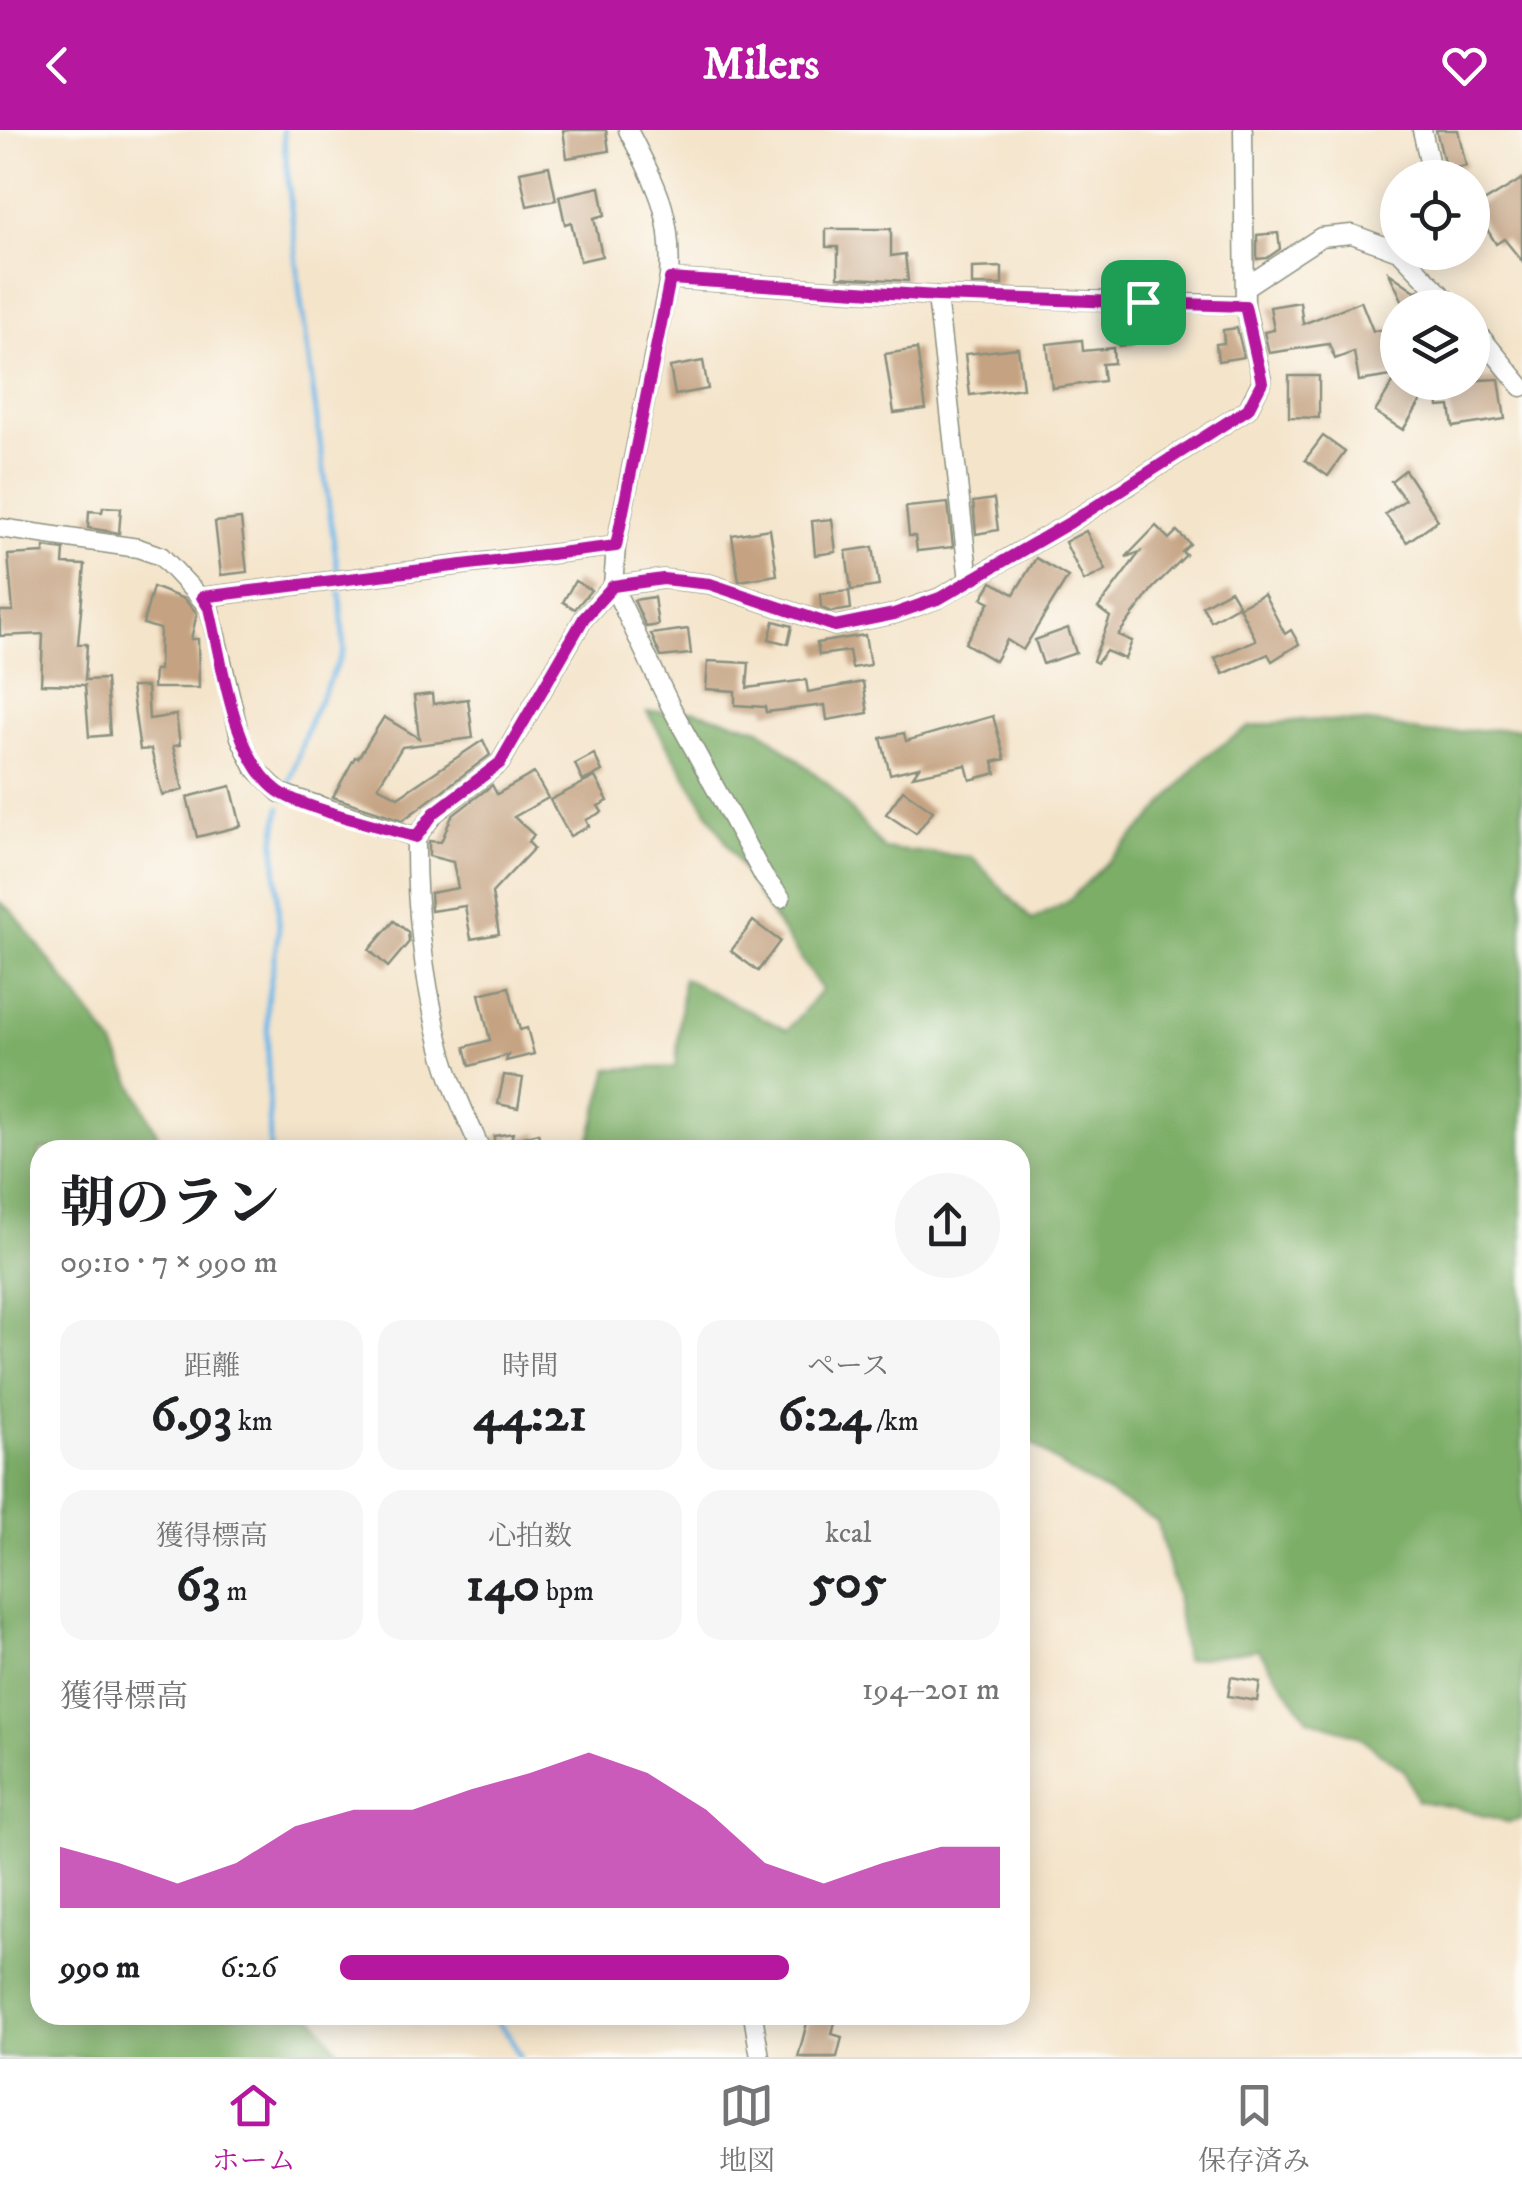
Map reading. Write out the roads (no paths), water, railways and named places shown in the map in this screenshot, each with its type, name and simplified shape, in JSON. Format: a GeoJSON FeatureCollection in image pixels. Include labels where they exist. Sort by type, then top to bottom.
{"type":"FeatureCollection","features":[{"type":"Feature","properties":{"kind":"street"},"geometry":{"type":"LineString","coordinates":[[628,130],[666,209],[670,279],[616,546],[613,586],[671,708],[764,877],[780,898]]}},
{"type":"Feature","properties":{"kind":"street"},"geometry":{"type":"LineString","coordinates":[[476,1140],[441,1048],[425,958],[416,837],[434,813],[500,763],[584,618],[613,586],[663,579],[710,584],[835,626],[894,614],[940,598],[1071,522],[1248,409],[1262,382],[1245,296],[1243,130]]}},
{"type":"Feature","properties":{"kind":"street"},"geometry":{"type":"LineString","coordinates":[[1422,130],[1429,160]]}},
{"type":"Feature","properties":{"kind":"street"},"geometry":{"type":"LineString","coordinates":[[670,279],[937,296],[1245,296],[1321,236],[1352,234],[1380,245]]}},
{"type":"Feature","properties":{"kind":"street"},"geometry":{"type":"LineString","coordinates":[[1417,270],[1436,290]]}},
{"type":"Feature","properties":{"kind":"street"},"geometry":{"type":"LineString","coordinates":[[937,296],[969,581]]}},
{"type":"Feature","properties":{"kind":"street"},"geometry":{"type":"LineString","coordinates":[[1490,348],[1522,387]]}},
{"type":"Feature","properties":{"kind":"street"},"geometry":{"type":"LineString","coordinates":[[0,528],[160,556],[209,608],[240,738],[254,768],[280,793],[416,837]]}},
{"type":"Feature","properties":{"kind":"street"},"geometry":{"type":"LineString","coordinates":[[202,597],[616,546]]}},
{"type":"Feature","properties":{"kind":"street"},"geometry":{"type":"LineString","coordinates":[[754,2025],[760,2057]]}},
{"type":"Feature","properties":{"kind":"waterway"},"geometry":{"type":"LineString","coordinates":[[283,130],[300,295],[338,573]]}},
{"type":"Feature","properties":{"kind":"waterway"},"geometry":{"type":"LineString","coordinates":[[288,787],[310,720],[344,650],[340,593]]}},
{"type":"Feature","properties":{"kind":"waterway"},"geometry":{"type":"LineString","coordinates":[[270,1140],[267,1003],[279,928],[275,840],[280,807]]}},
{"type":"Feature","properties":{"kind":"waterway"},"geometry":{"type":"LineString","coordinates":[[500,2025],[520,2057]]}}]}
